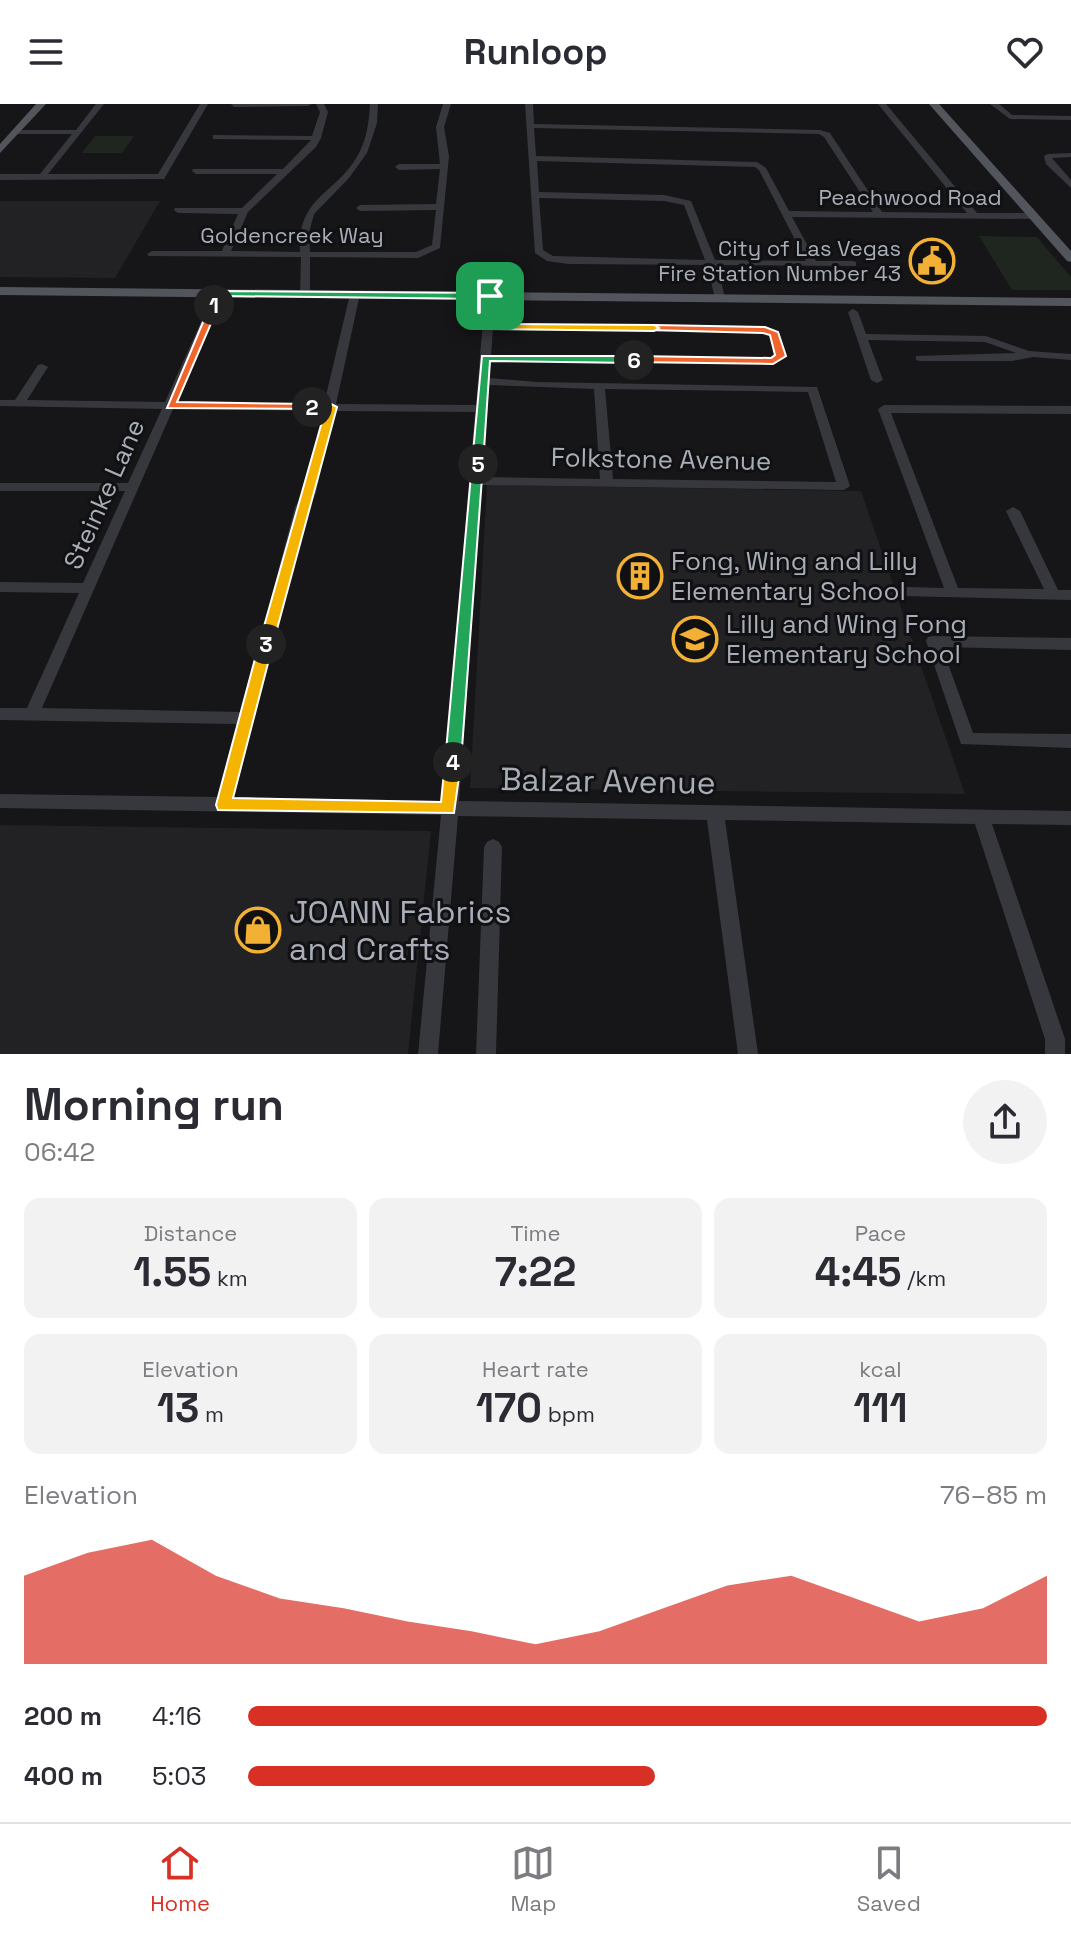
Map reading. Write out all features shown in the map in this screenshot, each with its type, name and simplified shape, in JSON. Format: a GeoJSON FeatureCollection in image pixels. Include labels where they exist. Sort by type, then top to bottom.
{"type":"FeatureCollection","features":[{"type":"Feature","properties":{"kind":"main road"},"geometry":{"type":"LineString","coordinates":[[0,150],[41,104]]}},
{"type":"Feature","properties":{"kind":"main road"},"geometry":{"type":"LineString","coordinates":[[934,104],[1071,258]]}},
{"type":"Feature","properties":{"kind":"main road"},"geometry":{"type":"LineString","coordinates":[[0,291],[1071,302]]}},
{"type":"Feature","properties":{"kind":"street"},"geometry":{"type":"LineString","coordinates":[[42,177],[100,104]]}},
{"type":"Feature","properties":{"kind":"street"},"geometry":{"type":"LineString","coordinates":[[0,177],[161,177],[204,104]]}},
{"type":"Feature","properties":{"kind":"street"},"geometry":{"type":"LineString","coordinates":[[234,105],[308,104]]}},
{"type":"Feature","properties":{"kind":"street"},"geometry":{"type":"LineString","coordinates":[[225,255],[244,211],[308,151],[317,138],[324,112],[320,104]]}},
{"type":"Feature","properties":{"kind":"street"},"geometry":{"type":"LineString","coordinates":[[305,294],[310,276],[305,224],[310,213],[364,155],[372,137],[374,104]]}},
{"type":"Feature","properties":{"kind":"street"},"geometry":{"type":"LineString","coordinates":[[360,208],[440,207],[444,166],[440,127],[447,104]]}},
{"type":"Feature","properties":{"kind":"street"},"geometry":{"type":"LineString","coordinates":[[529,104],[538,251],[545,257],[568,261],[853,264]]}},
{"type":"Feature","properties":{"kind":"street"},"geometry":{"type":"LineString","coordinates":[[882,104],[974,215]]}},
{"type":"Feature","properties":{"kind":"street"},"geometry":{"type":"LineString","coordinates":[[994,104],[1010,117],[1071,118]]}},
{"type":"Feature","properties":{"kind":"street"},"geometry":{"type":"LineString","coordinates":[[530,126],[820,132],[827,135],[879,215]]}},
{"type":"Feature","properties":{"kind":"street"},"geometry":{"type":"LineString","coordinates":[[19,129],[80,129]]}},
{"type":"Feature","properties":{"kind":"street"},"geometry":{"type":"LineString","coordinates":[[216,137],[317,138]]}},
{"type":"Feature","properties":{"kind":"street"},"geometry":{"type":"LineString","coordinates":[[1071,155],[1048,156],[1049,162],[1071,185]]}},
{"type":"Feature","properties":{"kind":"street"},"geometry":{"type":"LineString","coordinates":[[533,158],[757,165],[762,168],[812,263]]}},
{"type":"Feature","properties":{"kind":"street"},"geometry":{"type":"LineString","coordinates":[[399,167],[444,166]]}},
{"type":"Feature","properties":{"kind":"street"},"geometry":{"type":"LineString","coordinates":[[196,171],[284,172]]}},
{"type":"Feature","properties":{"kind":"street"},"geometry":{"type":"LineString","coordinates":[[535,195],[682,201],[691,209],[711,262],[720,298]]}},
{"type":"Feature","properties":{"kind":"street","name":"Goldencreek Way"},"geometry":{"type":"LineString","coordinates":[[152,254],[418,255],[437,246],[440,207]]}},
{"type":"Feature","properties":{"kind":"street"},"geometry":{"type":"LineString","coordinates":[[178,210],[244,211]]}},
{"type":"Feature","properties":{"kind":"street","name":"Peachwood Road"},"geometry":{"type":"LineString","coordinates":[[786,214],[1033,216]]}},
{"type":"Feature","properties":{"kind":"street","name":"Steinke Lane"},"geometry":{"type":"LineString","coordinates":[[32,714],[219,293]]}},
{"type":"Feature","properties":{"kind":"street"},"geometry":{"type":"LineString","coordinates":[[224,805],[331,407],[355,294]]}},
{"type":"Feature","properties":{"kind":"street"},"geometry":{"type":"LineString","coordinates":[[428,1054],[490,296]]}},
{"type":"Feature","properties":{"kind":"street"},"geometry":{"type":"LineString","coordinates":[[853,312],[877,380]]}},
{"type":"Feature","properties":{"kind":"street"},"geometry":{"type":"LineString","coordinates":[[485,358],[773,361],[781,356],[774,334],[765,330],[488,326]]}},
{"type":"Feature","properties":{"kind":"street"},"geometry":{"type":"LineString","coordinates":[[863,337],[986,339],[1043,357],[1071,357]]}},
{"type":"Feature","properties":{"kind":"street"},"geometry":{"type":"LineString","coordinates":[[920,358],[1012,358],[1024,352]]}},
{"type":"Feature","properties":{"kind":"street"},"geometry":{"type":"LineString","coordinates":[[19,403],[42,367]]}},
{"type":"Feature","properties":{"kind":"street"},"geometry":{"type":"LineString","coordinates":[[484,381],[599,386],[607,483]]}},
{"type":"Feature","properties":{"kind":"street","name":"Folkstone Avenue"},"geometry":{"type":"LineString","coordinates":[[476,481],[844,486],[813,389],[599,386]]}},
{"type":"Feature","properties":{"kind":"street"},"geometry":{"type":"LineString","coordinates":[[0,403],[482,409]]}},
{"type":"Feature","properties":{"kind":"street"},"geometry":{"type":"LineString","coordinates":[[953,593],[884,409],[1071,410]]}},
{"type":"Feature","properties":{"kind":"street"},"geometry":{"type":"LineString","coordinates":[[0,487],[133,487]]}},
{"type":"Feature","properties":{"kind":"street"},"geometry":{"type":"LineString","coordinates":[[1013,511],[1053,594]]}},
{"type":"Feature","properties":{"kind":"street"},"geometry":{"type":"LineString","coordinates":[[0,587],[88,588]]}},
{"type":"Feature","properties":{"kind":"street"},"geometry":{"type":"LineString","coordinates":[[907,592],[1071,595]]}},
{"type":"Feature","properties":{"kind":"street"},"geometry":{"type":"LineString","coordinates":[[1071,644],[933,641],[967,739],[1071,741]]}},
{"type":"Feature","properties":{"kind":"street"},"geometry":{"type":"LineString","coordinates":[[0,714],[247,718]]}},
{"type":"Feature","properties":{"kind":"street","name":"Balzar Avenue"},"geometry":{"type":"LineString","coordinates":[[0,801],[1071,818]]}},
{"type":"Feature","properties":{"kind":"street"},"geometry":{"type":"LineString","coordinates":[[715,812],[748,1054]]}},
{"type":"Feature","properties":{"kind":"street"},"geometry":{"type":"LineString","coordinates":[[981,816],[1055,1039],[1055,1054]]}},
{"type":"Feature","properties":{"kind":"street"},"geometry":{"type":"LineString","coordinates":[[486,1054],[493,847]]}},
{"type":"Feature","properties":{"kind":"shaded area"},"geometry":{"type":"Polygon","coordinates":[[[95,136],[134,136],[122,153],[82,153],[95,136]]]}},
{"type":"Feature","properties":{"kind":"shaded area"},"geometry":{"type":"Polygon","coordinates":[[[0,201],[160,201],[115,278],[0,277],[0,201]]]}},
{"type":"Feature","properties":{"kind":"shaded area"},"geometry":{"type":"Polygon","coordinates":[[[979,236],[1037,237],[1071,277],[1071,290],[1012,290],[979,236]]]}},
{"type":"Feature","properties":{"kind":"shaded area","name":"Lilly and Wing Fong Elementary School"},"geometry":{"type":"Polygon","coordinates":[[[487,485],[861,491],[965,794],[470,788],[487,485]]]}},
{"type":"Feature","properties":{"kind":"shaded area"},"geometry":{"type":"Polygon","coordinates":[[[0,825],[431,831],[408,1054],[0,1054],[0,825]]]}},
{"type":"Feature","properties":{"kind":"place","name":"City of Las Vegas Fire Station Number 43"},"geometry":{"type":"Point","coordinates":[932,261]}},
{"type":"Feature","properties":{"kind":"place","name":"Fong, Wing and Lilly Elementary School"},"geometry":{"type":"Point","coordinates":[640,576]}},
{"type":"Feature","properties":{"kind":"place","name":"Lilly and Wing Fong Elementary School"},"geometry":{"type":"Point","coordinates":[695,639]}},
{"type":"Feature","properties":{"kind":"place","name":"JOANN Fabrics and Crafts"},"geometry":{"type":"Point","coordinates":[258,930]}},
{"type":"Feature","properties":{"kind":"route"},"geometry":{"type":"LineString","coordinates":[[219,293],[490,296],[488,326],[765,330],[774,334],[781,356],[773,361],[485,358],[462,670],[448,808],[224,805],[331,407],[170,405],[219,293]]}}]}
